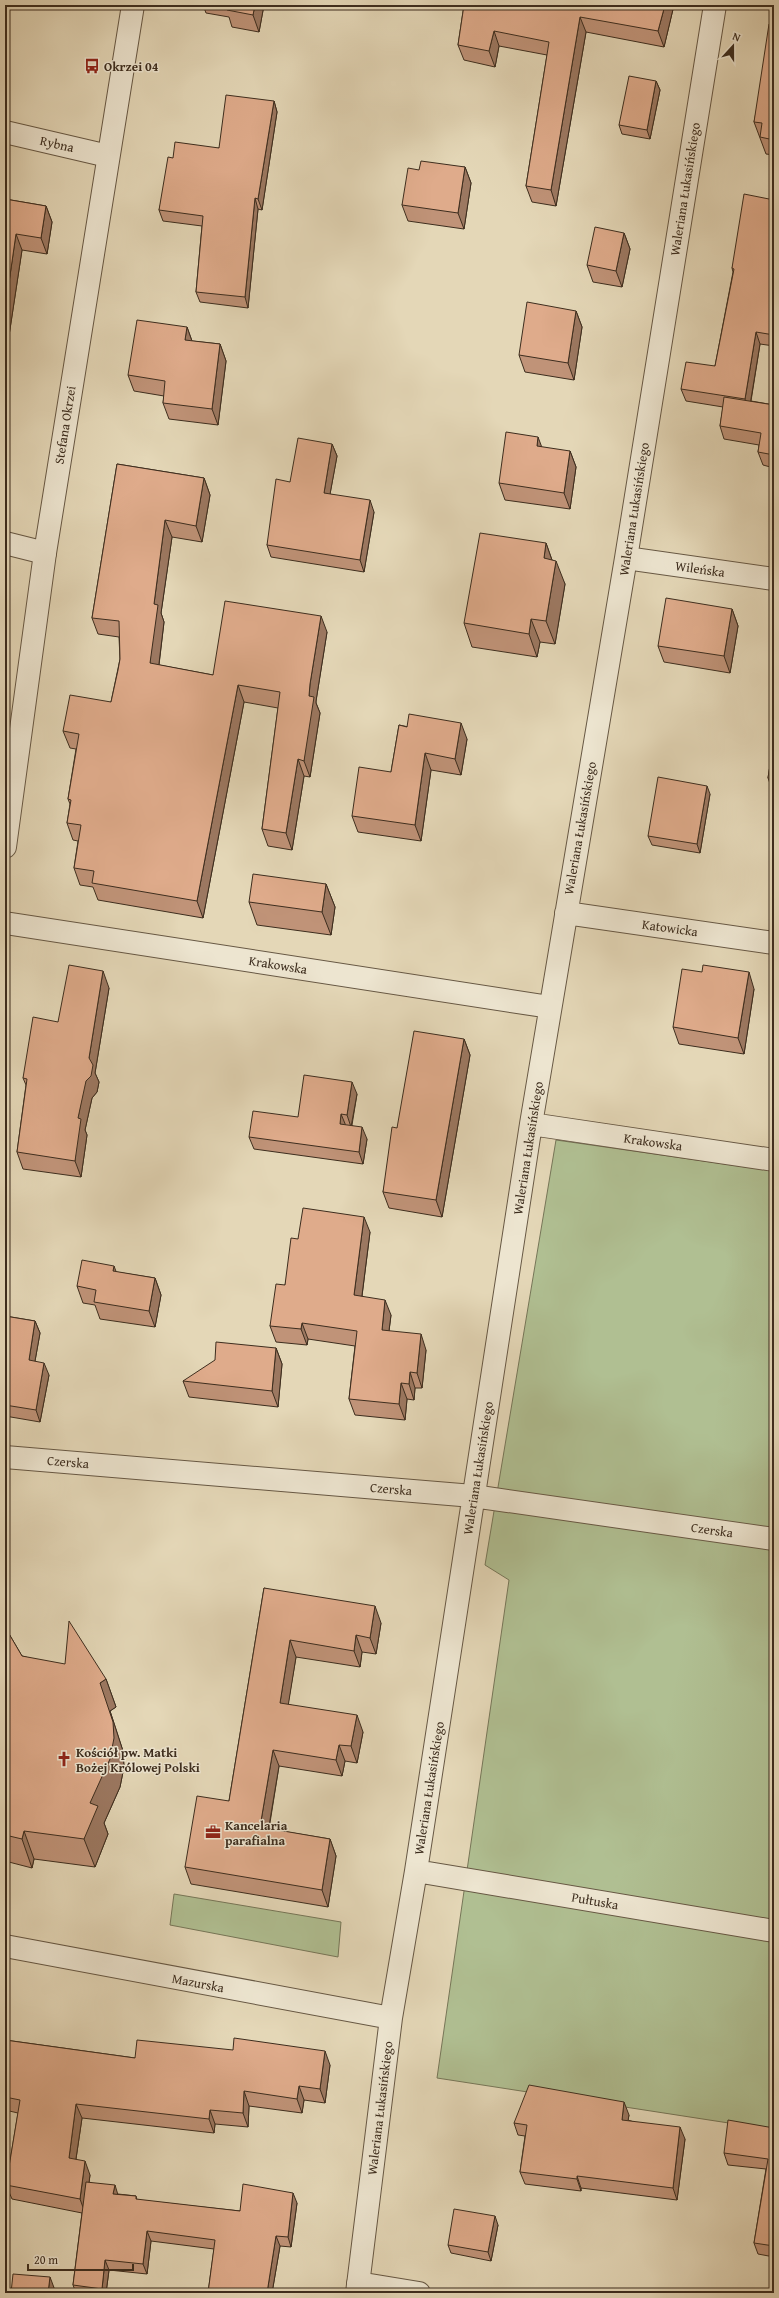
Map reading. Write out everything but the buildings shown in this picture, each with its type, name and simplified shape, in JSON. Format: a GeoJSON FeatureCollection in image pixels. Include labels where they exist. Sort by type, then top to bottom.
{"type":"FeatureCollection","features":[{"type":"Feature","properties":{"kind":"street","name":"Stefana Okrzei"},"geometry":{"type":"LineString","coordinates":[[5,847],[44,553],[133,5]]}},
{"type":"Feature","properties":{"kind":"street","name":"Waleriana Łukasińskiego"},"geometry":{"type":"LineString","coordinates":[[357,2288],[391,2018],[416,1871],[531,1124],[626,558],[715,5]]}},
{"type":"Feature","properties":{"kind":"street","name":"Rybna"},"geometry":{"type":"LineString","coordinates":[[5,132],[108,156]]}},
{"type":"Feature","properties":{"kind":"street"},"geometry":{"type":"LineString","coordinates":[[5,543],[44,553]]}},
{"type":"Feature","properties":{"kind":"street","name":"Wileńska"},"geometry":{"type":"LineString","coordinates":[[626,558],[774,580]]}},
{"type":"Feature","properties":{"kind":"street","name":"Katowicka"},"geometry":{"type":"LineString","coordinates":[[566,912],[774,943]]}},
{"type":"Feature","properties":{"kind":"street","name":"Krakowska"},"geometry":{"type":"LineString","coordinates":[[5,923],[550,1008]]}},
{"type":"Feature","properties":{"kind":"street","name":"Krakowska"},"geometry":{"type":"LineString","coordinates":[[531,1124],[774,1160]]}},
{"type":"Feature","properties":{"kind":"street","name":"Czerska"},"geometry":{"type":"LineString","coordinates":[[5,1457],[473,1496],[774,1539]]}},
{"type":"Feature","properties":{"kind":"street","name":"Pułtuska"},"geometry":{"type":"LineString","coordinates":[[416,1871],[774,1931]]}},
{"type":"Feature","properties":{"kind":"street","name":"Mazurska"},"geometry":{"type":"LineString","coordinates":[[5,1946],[391,2018]]}},
{"type":"Feature","properties":{"kind":"street"},"geometry":{"type":"LineString","coordinates":[[357,2288],[419,2293]]}},
{"type":"Feature","properties":{"kind":"green space"},"geometry":{"type":"Polygon","coordinates":[[[556,1140],[774,1171],[774,2130],[437,2078],[509,1580],[485,1565],[556,1140]]]}},
{"type":"Feature","properties":{"kind":"green space"},"geometry":{"type":"Polygon","coordinates":[[[174,1894],[341,1922],[338,1957],[170,1925],[174,1894]]]}},
{"type":"Feature","properties":{"kind":"place","name":"Okrzei 04"},"geometry":{"type":"Point","coordinates":[92,66]}},
{"type":"Feature","properties":{"kind":"place","name":"Kościół pw. Matki Bożej Królowej Polski"},"geometry":{"type":"Point","coordinates":[64,1759]}},
{"type":"Feature","properties":{"kind":"place","name":"Kancelaria parafialna"},"geometry":{"type":"Point","coordinates":[213,1832]}}]}
